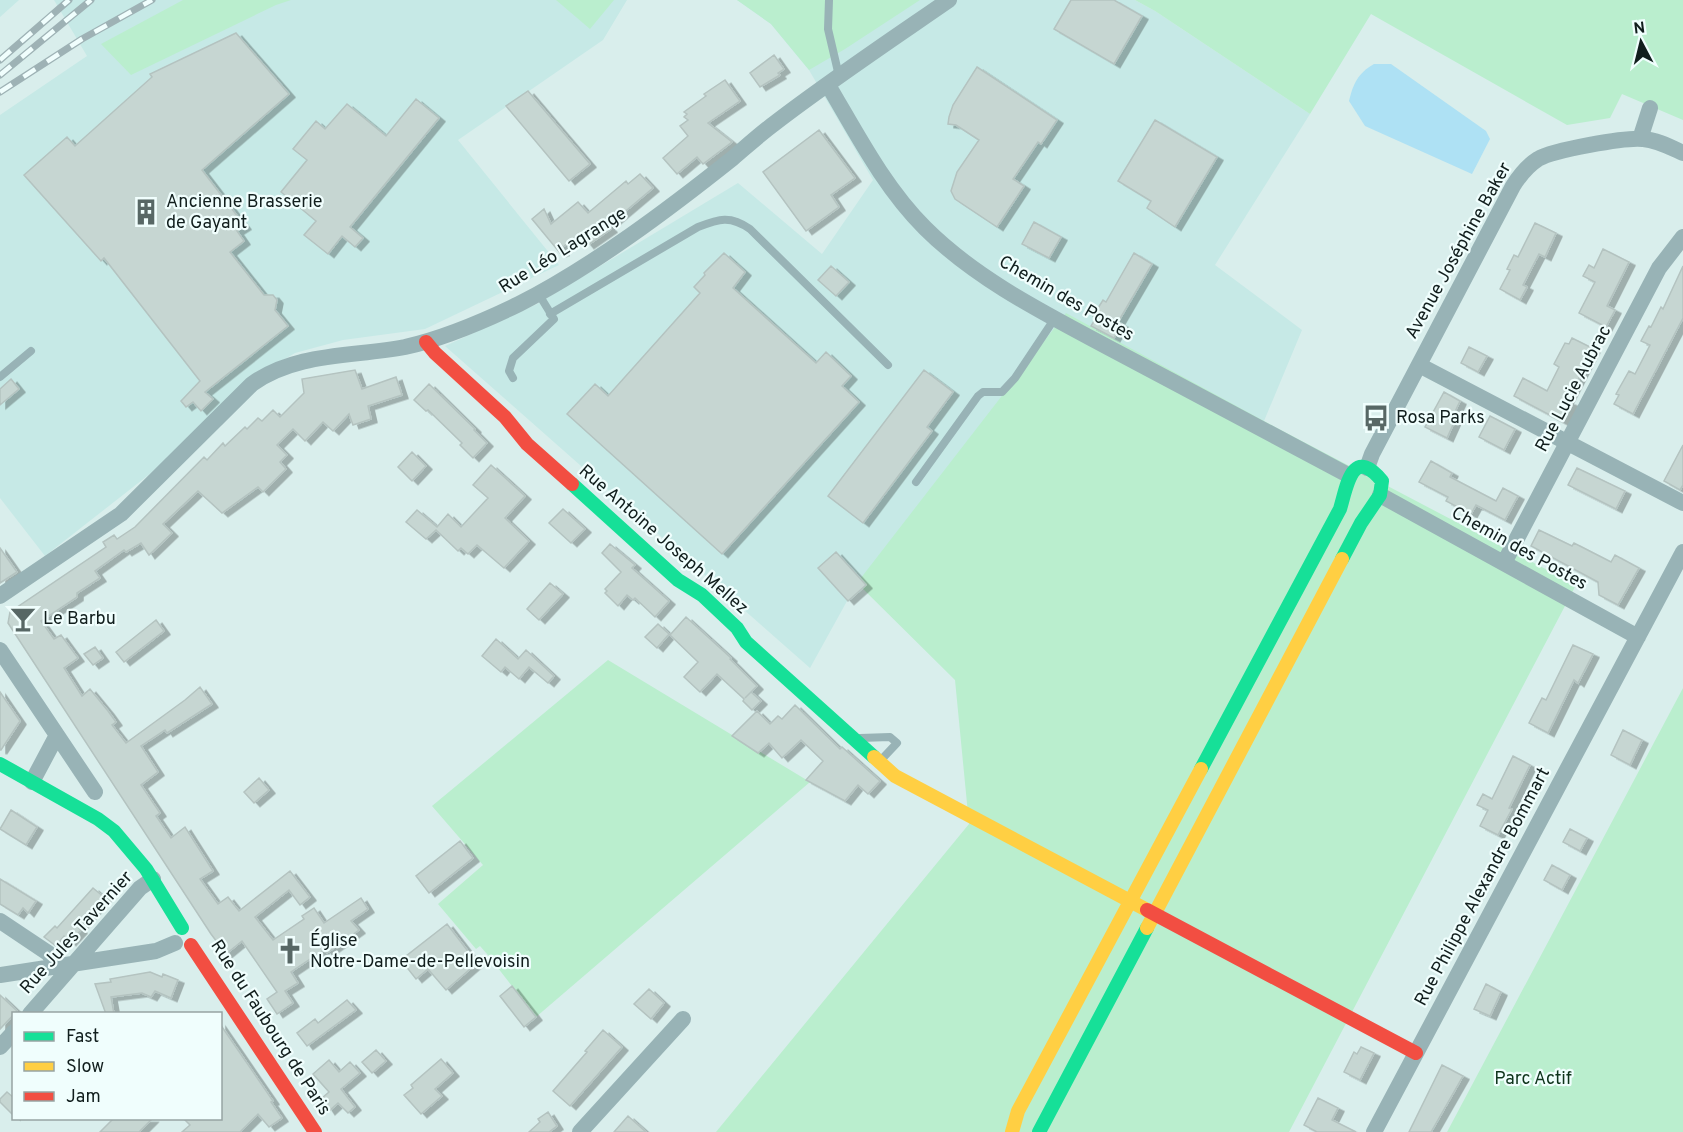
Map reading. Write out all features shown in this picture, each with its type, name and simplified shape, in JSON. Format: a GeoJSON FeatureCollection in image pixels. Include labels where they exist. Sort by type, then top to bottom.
{"type":"FeatureCollection","features":[{"type":"Feature","properties":{"kind":"street","name":"Rue Léo Lagrange"},"geometry":{"type":"LineString","coordinates":[[0,596],[121,514],[252,384],[270,372],[300,362],[426,342],[475,324],[538,293],[594,259],[645,223],[774,123],[950,0]]}},
{"type":"Feature","properties":{"kind":"street","name":"Chemin des Postes"},"geometry":{"type":"LineString","coordinates":[[833,81],[871,159],[905,205],[927,230],[979,272],[1055,318],[1347,484]]}},
{"type":"Feature","properties":{"kind":"street"},"geometry":{"type":"LineString","coordinates":[[1640,139],[1650,108]]}},
{"type":"Feature","properties":{"kind":"street","name":"Avenue Joséphine Baker"},"geometry":{"type":"LineString","coordinates":[[1366,468],[1513,186],[1526,168],[1556,152],[1640,139],[1656,142],[1683,153]]}},
{"type":"Feature","properties":{"kind":"street","name":"Rue Lucie Aubrac"},"geometry":{"type":"LineString","coordinates":[[1504,563],[1659,268],[1683,237]]}},
{"type":"Feature","properties":{"kind":"street","name":"Rue Antoine Joseph Mellez"},"geometry":{"type":"LineString","coordinates":[[426,342],[505,417],[527,444],[678,580],[702,595],[737,628],[746,642],[900,780],[1416,1053]]}},
{"type":"Feature","properties":{"kind":"street"},"geometry":{"type":"LineString","coordinates":[[1419,365],[1683,503]]}},
{"type":"Feature","properties":{"kind":"street"},"geometry":{"type":"LineString","coordinates":[[1012,1132],[1018,1111],[1334,520],[1347,484],[1355,470],[1366,468],[1375,471],[1383,486],[1377,499],[1039,1132]]}},
{"type":"Feature","properties":{"kind":"street"},"geometry":{"type":"LineString","coordinates":[[1347,484],[1350,499],[1357,504],[1365,505],[1377,499]]}},
{"type":"Feature","properties":{"kind":"street","name":"Chemin des Postes"},"geometry":{"type":"LineString","coordinates":[[1377,499],[1504,563],[1638,637]]}},
{"type":"Feature","properties":{"kind":"street","name":"Rue Philippe Alexandre Bommart"},"geometry":{"type":"LineString","coordinates":[[1374,1132],[1683,552]]}},
{"type":"Feature","properties":{"kind":"street"},"geometry":{"type":"LineString","coordinates":[[0,650],[95,792]]}},
{"type":"Feature","properties":{"kind":"street"},"geometry":{"type":"LineString","coordinates":[[32,782],[57,735]]}},
{"type":"Feature","properties":{"kind":"street","name":"Rue du Faubourg de Paris"},"geometry":{"type":"LineString","coordinates":[[0,764],[106,825],[122,839],[153,879],[183,938],[315,1132]]}},
{"type":"Feature","properties":{"kind":"street","name":"Rue Jules Tavernier"},"geometry":{"type":"LineString","coordinates":[[32,1012],[140,888],[153,879]]}},
{"type":"Feature","properties":{"kind":"street"},"geometry":{"type":"LineString","coordinates":[[0,921],[48,953],[58,966]]}},
{"type":"Feature","properties":{"kind":"street"},"geometry":{"type":"LineString","coordinates":[[0,975],[156,951],[183,938]]}},
{"type":"Feature","properties":{"kind":"street"},"geometry":{"type":"LineString","coordinates":[[580,1132],[683,1019]]}},
{"type":"Feature","properties":{"kind":"street"},"geometry":{"type":"LineString","coordinates":[[0,1047],[12,1034]]}},
{"type":"Feature","properties":{"kind":"lane"},"geometry":{"type":"LineString","coordinates":[[829,0],[828,29],[833,81]]}},
{"type":"Feature","properties":{"kind":"lane"},"geometry":{"type":"LineString","coordinates":[[550,314],[698,227],[721,219],[741,222],[888,365]]}},
{"type":"Feature","properties":{"kind":"lane"},"geometry":{"type":"LineString","coordinates":[[513,378],[509,371],[513,358],[554,319],[538,293]]}},
{"type":"Feature","properties":{"kind":"lane"},"geometry":{"type":"LineString","coordinates":[[916,482],[978,396],[983,392],[1002,392],[1015,378],[1055,318]]}},
{"type":"Feature","properties":{"kind":"lane"},"geometry":{"type":"LineString","coordinates":[[0,378],[30,351]]}},
{"type":"Feature","properties":{"kind":"lane"},"geometry":{"type":"LineString","coordinates":[[852,738],[890,737],[897,743],[879,762]]}},
{"type":"Feature","properties":{"kind":"shaded area"},"geometry":{"type":"Polygon","coordinates":[[[0,0],[19,0],[0,17],[0,0]]]}},
{"type":"Feature","properties":{"kind":"shaded area"},"geometry":{"type":"Polygon","coordinates":[[[54,0],[627,0],[603,40],[458,140],[559,265],[425,329],[343,340],[295,353],[253,378],[151,473],[45,556],[0,498],[0,115],[87,56],[54,0]]]}},
{"type":"Feature","properties":{"kind":"shaded area"},"geometry":{"type":"Polygon","coordinates":[[[737,0],[1135,0],[1310,114],[1215,265],[1302,330],[1264,421],[857,583],[810,668],[445,346],[537,304],[738,183],[822,254],[873,180],[809,70],[771,24],[737,0]]]}},
{"type":"Feature","properties":{"kind":"shaded area"},"geometry":{"type":"Polygon","coordinates":[[[1374,64],[1391,64],[1486,131],[1490,139],[1472,174],[1365,126],[1349,101],[1357,80],[1374,64]]]}},
{"type":"Feature","properties":{"kind":"green space"},"geometry":{"type":"Polygon","coordinates":[[[183,0],[291,0],[276,5],[131,75],[101,44],[183,0]]]}},
{"type":"Feature","properties":{"kind":"green space"},"geometry":{"type":"Polygon","coordinates":[[[556,0],[614,0],[590,29],[556,0]]]}},
{"type":"Feature","properties":{"kind":"green space"},"geometry":{"type":"Polygon","coordinates":[[[737,0],[920,0],[809,70],[771,24],[737,0]]]}},
{"type":"Feature","properties":{"kind":"green space"},"geometry":{"type":"Polygon","coordinates":[[[1135,0],[1683,0],[1683,120],[1622,94],[1610,118],[1567,125],[1371,14],[1310,114],[1135,0]]]}},
{"type":"Feature","properties":{"kind":"green space"},"geometry":{"type":"Polygon","coordinates":[[[1066,313],[1264,421],[1576,585],[1289,1132],[716,1132],[969,824],[955,680],[857,583],[1066,313]]]}},
{"type":"Feature","properties":{"kind":"green space"},"geometry":{"type":"Polygon","coordinates":[[[608,660],[810,782],[536,1017],[487,954],[480,946],[476,949],[438,904],[483,865],[432,806],[608,660]]]}},
{"type":"Feature","properties":{"kind":"green space","name":"Parc Actif"},"geometry":{"type":"Polygon","coordinates":[[[1683,688],[1683,1132],[1447,1132],[1683,688]]]}},
{"type":"Feature","properties":{"kind":"building"},"geometry":{"type":"Polygon","coordinates":[[[1071,0],[1114,0],[1142,16],[1114,64],[1054,29],[1071,0]]]}},
{"type":"Feature","properties":{"kind":"building","name":"Ancienne Brasserie de Gayant"},"geometry":{"type":"Polygon","coordinates":[[[236,33],[289,94],[202,170],[245,226],[237,231],[244,241],[230,252],[264,295],[273,295],[277,300],[275,310],[288,326],[205,392],[213,399],[201,411],[193,402],[186,407],[181,401],[200,381],[104,258],[101,261],[24,175],[67,137],[75,146],[152,77],[150,74],[236,33]]]}},
{"type":"Feature","properties":{"kind":"building"},"geometry":{"type":"Polygon","coordinates":[[[774,55],[784,69],[778,73],[780,75],[760,87],[750,73],[774,55]]]}},
{"type":"Feature","properties":{"kind":"building"},"geometry":{"type":"Polygon","coordinates":[[[977,67],[1057,120],[1041,144],[1038,142],[1013,179],[1024,186],[997,227],[955,199],[951,191],[957,172],[979,140],[956,125],[948,124],[949,117],[953,105],[977,67]]]}},
{"type":"Feature","properties":{"kind":"building"},"geometry":{"type":"Polygon","coordinates":[[[725,80],[740,101],[708,123],[732,142],[703,164],[697,157],[677,174],[663,158],[688,136],[680,126],[688,120],[684,117],[687,114],[684,112],[706,96],[704,94],[725,80]]]}},
{"type":"Feature","properties":{"kind":"building"},"geometry":{"type":"Polygon","coordinates":[[[528,91],[590,164],[569,181],[506,106],[528,91]]]}},
{"type":"Feature","properties":{"kind":"building"},"geometry":{"type":"Polygon","coordinates":[[[416,99],[439,118],[350,227],[363,238],[355,247],[342,236],[328,254],[304,235],[316,221],[281,192],[307,160],[293,149],[316,121],[325,129],[347,104],[386,136],[416,99]]]}},
{"type":"Feature","properties":{"kind":"building"},"geometry":{"type":"Polygon","coordinates":[[[1155,120],[1217,157],[1175,227],[1147,208],[1151,201],[1118,181],[1155,120]]]}},
{"type":"Feature","properties":{"kind":"building"},"geometry":{"type":"Polygon","coordinates":[[[819,130],[855,178],[831,195],[839,207],[806,231],[763,172],[819,130]]]}},
{"type":"Feature","properties":{"kind":"building"},"geometry":{"type":"Polygon","coordinates":[[[640,174],[653,188],[608,226],[611,229],[588,245],[579,234],[563,247],[559,242],[563,252],[560,253],[532,219],[544,209],[551,224],[578,202],[588,213],[626,181],[628,184],[640,174]]]}},
{"type":"Feature","properties":{"kind":"building"},"geometry":{"type":"Polygon","coordinates":[[[1034,222],[1061,237],[1049,258],[1022,244],[1034,222]]]}},
{"type":"Feature","properties":{"kind":"building"},"geometry":{"type":"Polygon","coordinates":[[[1535,223],[1556,233],[1545,257],[1539,254],[1523,285],[1527,287],[1520,300],[1500,289],[1510,270],[1507,269],[1514,255],[1518,257],[1535,223]]]}},
{"type":"Feature","properties":{"kind":"building"},"geometry":{"type":"Polygon","coordinates":[[[1603,249],[1629,262],[1607,306],[1615,310],[1606,327],[1579,313],[1595,282],[1583,276],[1589,265],[1594,268],[1603,249]]]}},
{"type":"Feature","properties":{"kind":"building"},"geometry":{"type":"Polygon","coordinates":[[[724,253],[745,272],[733,288],[816,363],[826,352],[851,376],[842,386],[859,402],[722,554],[567,414],[595,384],[608,396],[700,293],[694,287],[724,253]]]}},
{"type":"Feature","properties":{"kind":"building"},"geometry":{"type":"Polygon","coordinates":[[[1134,253],[1152,264],[1118,322],[1122,324],[1114,338],[1091,326],[1096,318],[1093,316],[1103,300],[1106,302],[1134,253]]]}},
{"type":"Feature","properties":{"kind":"building"},"geometry":{"type":"Polygon","coordinates":[[[831,266],[849,282],[836,296],[818,280],[831,266]]]}},
{"type":"Feature","properties":{"kind":"building"},"geometry":{"type":"Polygon","coordinates":[[[1683,266],[1683,318],[1633,414],[1614,404],[1619,395],[1616,394],[1629,371],[1635,374],[1650,345],[1641,341],[1661,307],[1663,309],[1683,266]]]}},
{"type":"Feature","properties":{"kind":"building"},"geometry":{"type":"Polygon","coordinates":[[[1572,338],[1594,349],[1567,401],[1572,403],[1563,422],[1514,396],[1523,378],[1547,391],[1559,367],[1554,364],[1565,343],[1569,344],[1572,338]]]}},
{"type":"Feature","properties":{"kind":"building"},"geometry":{"type":"Polygon","coordinates":[[[1469,347],[1487,356],[1478,372],[1461,363],[1469,347]]]}},
{"type":"Feature","properties":{"kind":"building"},"geometry":{"type":"Polygon","coordinates":[[[355,370],[362,389],[396,377],[402,395],[368,406],[371,419],[353,425],[349,414],[333,431],[323,422],[305,441],[293,429],[277,445],[287,455],[280,462],[286,469],[263,492],[258,487],[222,513],[198,491],[163,524],[172,533],[149,555],[141,543],[126,552],[124,550],[95,571],[100,578],[77,593],[77,597],[41,621],[54,639],[61,635],[78,658],[64,668],[82,696],[90,689],[116,722],[112,725],[126,743],[200,687],[212,704],[167,733],[165,730],[141,746],[158,772],[141,785],[160,813],[156,816],[171,838],[185,827],[213,871],[200,879],[218,904],[228,897],[239,911],[290,871],[310,897],[300,905],[289,890],[255,917],[273,940],[304,919],[302,916],[314,908],[324,923],[361,898],[368,909],[351,921],[359,930],[327,953],[325,949],[291,972],[298,983],[285,991],[293,1003],[277,1014],[267,999],[277,992],[242,941],[226,954],[211,934],[8,623],[10,612],[106,547],[103,542],[114,535],[117,539],[135,527],[204,457],[207,460],[223,443],[225,446],[245,427],[247,429],[258,418],[262,421],[273,410],[280,417],[304,393],[302,379],[355,370]]]}},
{"type":"Feature","properties":{"kind":"building"},"geometry":{"type":"Polygon","coordinates":[[[924,370],[953,392],[927,427],[932,431],[863,523],[828,496],[924,370]]]}},
{"type":"Feature","properties":{"kind":"building"},"geometry":{"type":"Polygon","coordinates":[[[11,379],[19,389],[0,405],[0,389],[11,379]]]}},
{"type":"Feature","properties":{"kind":"building"},"geometry":{"type":"Polygon","coordinates":[[[429,384],[487,443],[473,458],[460,445],[462,443],[428,410],[426,411],[414,400],[429,384]]]}},
{"type":"Feature","properties":{"kind":"building"},"geometry":{"type":"Polygon","coordinates":[[[1444,392],[1460,401],[1453,416],[1456,418],[1447,438],[1425,427],[1444,392]]]}},
{"type":"Feature","properties":{"kind":"building"},"geometry":{"type":"Polygon","coordinates":[[[1490,416],[1515,429],[1504,450],[1479,437],[1490,416]]]}},
{"type":"Feature","properties":{"kind":"building"},"geometry":{"type":"Polygon","coordinates":[[[1683,445],[1683,485],[1680,490],[1664,481],[1683,445]]]}},
{"type":"Feature","properties":{"kind":"building"},"geometry":{"type":"Polygon","coordinates":[[[412,452],[426,466],[412,481],[398,467],[412,452]]]}},
{"type":"Feature","properties":{"kind":"building"},"geometry":{"type":"Polygon","coordinates":[[[1431,461],[1452,473],[1450,477],[1496,501],[1503,488],[1518,496],[1505,520],[1476,505],[1471,514],[1446,501],[1448,497],[1419,482],[1431,461]]]}},
{"type":"Feature","properties":{"kind":"building"},"geometry":{"type":"Polygon","coordinates":[[[491,465],[525,496],[505,518],[529,541],[504,568],[477,545],[468,554],[461,548],[458,551],[436,530],[426,539],[406,522],[417,510],[437,527],[448,514],[461,527],[488,498],[473,485],[491,465]]]}},
{"type":"Feature","properties":{"kind":"building"},"geometry":{"type":"Polygon","coordinates":[[[1577,468],[1625,491],[1616,509],[1568,485],[1577,468]]]}},
{"type":"Feature","properties":{"kind":"building"},"geometry":{"type":"Polygon","coordinates":[[[563,509],[585,529],[571,543],[549,523],[563,509]]]}},
{"type":"Feature","properties":{"kind":"building"},"geometry":{"type":"Polygon","coordinates":[[[1539,530],[1572,546],[1574,543],[1611,562],[1615,555],[1639,568],[1618,605],[1599,595],[1598,582],[1531,546],[1539,530]]]}},
{"type":"Feature","properties":{"kind":"building"},"geometry":{"type":"Polygon","coordinates":[[[610,544],[635,565],[632,568],[669,601],[655,617],[635,598],[633,600],[627,595],[618,606],[605,593],[607,591],[605,589],[621,572],[602,553],[610,544]]]}},
{"type":"Feature","properties":{"kind":"building"},"geometry":{"type":"Polygon","coordinates":[[[0,548],[17,572],[0,583],[0,548]]]}},
{"type":"Feature","properties":{"kind":"building"},"geometry":{"type":"Polygon","coordinates":[[[836,552],[866,585],[848,601],[818,568],[836,552]]]}},
{"type":"Feature","properties":{"kind":"building"},"geometry":{"type":"Polygon","coordinates":[[[550,583],[563,594],[539,620],[527,609],[550,583]]]}},
{"type":"Feature","properties":{"kind":"building"},"geometry":{"type":"Polygon","coordinates":[[[686,617],[731,658],[757,686],[751,692],[761,701],[752,710],[743,701],[744,699],[717,674],[700,692],[684,677],[698,662],[670,635],[686,617]]]}},
{"type":"Feature","properties":{"kind":"building"},"geometry":{"type":"Polygon","coordinates":[[[156,620],[164,631],[124,662],[116,652],[156,620]]]}},
{"type":"Feature","properties":{"kind":"building"},"geometry":{"type":"Polygon","coordinates":[[[658,624],[669,634],[657,648],[645,637],[658,624]]]}},
{"type":"Feature","properties":{"kind":"building"},"geometry":{"type":"Polygon","coordinates":[[[496,639],[518,659],[526,650],[554,676],[548,683],[529,667],[519,679],[505,667],[501,672],[482,656],[496,639]]]}},
{"type":"Feature","properties":{"kind":"building"},"geometry":{"type":"Polygon","coordinates":[[[1573,645],[1593,654],[1578,683],[1574,680],[1548,733],[1529,723],[1542,698],[1546,700],[1573,645]]]}},
{"type":"Feature","properties":{"kind":"building"},"geometry":{"type":"Polygon","coordinates":[[[95,647],[103,658],[93,665],[84,654],[95,647]]]}},
{"type":"Feature","properties":{"kind":"building"},"geometry":{"type":"Polygon","coordinates":[[[0,692],[20,721],[1,750],[0,750],[0,692]]]}},
{"type":"Feature","properties":{"kind":"building"},"geometry":{"type":"Polygon","coordinates":[[[795,705],[840,749],[842,747],[880,781],[868,794],[858,785],[845,801],[806,780],[823,761],[801,740],[782,758],[769,743],[758,753],[732,736],[757,711],[770,724],[778,716],[782,719],[795,705]]]}},
{"type":"Feature","properties":{"kind":"building"},"geometry":{"type":"Polygon","coordinates":[[[1623,730],[1642,740],[1630,765],[1611,755],[1623,730]]]}},
{"type":"Feature","properties":{"kind":"building"},"geometry":{"type":"Polygon","coordinates":[[[1513,756],[1530,765],[1509,808],[1512,809],[1498,835],[1480,826],[1488,810],[1477,805],[1483,794],[1492,799],[1513,756]]]}},
{"type":"Feature","properties":{"kind":"building"},"geometry":{"type":"Polygon","coordinates":[[[259,778],[269,790],[254,803],[244,792],[259,778]]]}},
{"type":"Feature","properties":{"kind":"building"},"geometry":{"type":"Polygon","coordinates":[[[11,810],[37,827],[26,845],[0,829],[11,810]]]}},
{"type":"Feature","properties":{"kind":"building"},"geometry":{"type":"Polygon","coordinates":[[[1570,829],[1587,838],[1580,851],[1563,842],[1570,829]]]}},
{"type":"Feature","properties":{"kind":"building"},"geometry":{"type":"Polygon","coordinates":[[[460,841],[473,858],[429,893],[416,876],[460,841]]]}},
{"type":"Feature","properties":{"kind":"building"},"geometry":{"type":"Polygon","coordinates":[[[1552,865],[1570,875],[1562,890],[1544,880],[1552,865]]]}},
{"type":"Feature","properties":{"kind":"building"},"geometry":{"type":"Polygon","coordinates":[[[0,879],[36,901],[28,913],[23,908],[18,915],[0,904],[0,879]]]}},
{"type":"Feature","properties":{"kind":"building"},"geometry":{"type":"Polygon","coordinates":[[[93,888],[105,898],[70,942],[64,936],[56,946],[44,937],[55,926],[57,928],[93,888]]]}},
{"type":"Feature","properties":{"kind":"building"},"geometry":{"type":"Polygon","coordinates":[[[447,924],[477,963],[446,990],[428,969],[416,979],[401,960],[447,924]]]}},
{"type":"Feature","properties":{"kind":"building"},"geometry":{"type":"Polygon","coordinates":[[[150,972],[178,980],[171,998],[155,991],[151,997],[142,993],[111,997],[114,1012],[105,1012],[95,984],[111,982],[110,979],[150,972]]]}},
{"type":"Feature","properties":{"kind":"building"},"geometry":{"type":"Polygon","coordinates":[[[1486,984],[1501,992],[1490,1016],[1474,1009],[1486,984]]]}},
{"type":"Feature","properties":{"kind":"building"},"geometry":{"type":"Polygon","coordinates":[[[512,986],[536,1017],[524,1027],[500,996],[512,986]]]}},
{"type":"Feature","properties":{"kind":"building"},"geometry":{"type":"Polygon","coordinates":[[[649,989],[664,1003],[651,1019],[634,1004],[649,989]]]}},
{"type":"Feature","properties":{"kind":"building"},"geometry":{"type":"Polygon","coordinates":[[[0,995],[17,1011],[12,1012],[12,1016],[0,1029],[0,995]]]}},
{"type":"Feature","properties":{"kind":"building"},"geometry":{"type":"Polygon","coordinates":[[[347,1000],[356,1010],[307,1046],[297,1033],[315,1019],[318,1023],[347,1000]]]}},
{"type":"Feature","properties":{"kind":"building"},"geometry":{"type":"Polygon","coordinates":[[[222,1027],[273,1101],[271,1102],[282,1118],[269,1127],[258,1114],[240,1132],[182,1132],[190,1125],[185,1120],[222,1120],[222,1027]]]}},
{"type":"Feature","properties":{"kind":"building"},"geometry":{"type":"Polygon","coordinates":[[[603,1030],[622,1047],[570,1106],[553,1091],[603,1030]]]}},
{"type":"Feature","properties":{"kind":"building"},"geometry":{"type":"Polygon","coordinates":[[[1361,1047],[1374,1053],[1360,1080],[1344,1072],[1354,1052],[1357,1054],[1361,1047]]]}},
{"type":"Feature","properties":{"kind":"building"},"geometry":{"type":"Polygon","coordinates":[[[376,1050],[386,1061],[372,1073],[362,1062],[376,1050]]]}},
{"type":"Feature","properties":{"kind":"building"},"geometry":{"type":"Polygon","coordinates":[[[441,1059],[453,1073],[435,1089],[442,1096],[421,1114],[404,1095],[413,1088],[411,1085],[441,1059]]]}},
{"type":"Feature","properties":{"kind":"building"},"geometry":{"type":"Polygon","coordinates":[[[329,1060],[339,1072],[350,1062],[360,1073],[341,1089],[355,1107],[348,1113],[338,1103],[329,1111],[321,1099],[329,1092],[313,1074],[329,1060]]]}},
{"type":"Feature","properties":{"kind":"building"},"geometry":{"type":"Polygon","coordinates":[[[1442,1065],[1463,1076],[1431,1132],[1409,1132],[1442,1065]]]}},
{"type":"Feature","properties":{"kind":"building"},"geometry":{"type":"Polygon","coordinates":[[[7,1092],[12,1096],[12,1114],[0,1102],[7,1092]]]}},
{"type":"Feature","properties":{"kind":"building"},"geometry":{"type":"Polygon","coordinates":[[[1318,1098],[1338,1108],[1332,1120],[1356,1132],[1317,1132],[1304,1125],[1318,1098]]]}},
{"type":"Feature","properties":{"kind":"building"},"geometry":{"type":"Polygon","coordinates":[[[548,1112],[557,1126],[549,1132],[529,1132],[540,1122],[538,1119],[548,1112]]]}},
{"type":"Feature","properties":{"kind":"building"},"geometry":{"type":"Polygon","coordinates":[[[628,1116],[646,1132],[614,1132],[628,1116]]]}},
{"type":"Feature","properties":{"kind":"building"},"geometry":{"type":"Polygon","coordinates":[[[112,1120],[151,1120],[139,1132],[100,1132],[112,1120]]]}},
{"type":"Feature","properties":{"kind":"railway"},"geometry":{"type":"LineString","coordinates":[[0,60],[69,0]]}},
{"type":"Feature","properties":{"kind":"railway"},"geometry":{"type":"LineString","coordinates":[[0,75],[91,0]]}},
{"type":"Feature","properties":{"kind":"railway"},"geometry":{"type":"LineString","coordinates":[[0,92],[82,39],[152,0]]}},
{"type":"Feature","properties":{"kind":"traffic: fast"},"geometry":{"type":"LineString","coordinates":[[1201,769],[1340,509],[1352,473],[1357,468],[1364,467],[1382,481],[1380,495],[1361,523],[1342,559]]}},
{"type":"Feature","properties":{"kind":"traffic: fast"},"geometry":{"type":"LineString","coordinates":[[572,484],[678,580],[702,595],[737,628],[746,642],[874,757]]}},
{"type":"Feature","properties":{"kind":"traffic: fast"},"geometry":{"type":"LineString","coordinates":[[0,764],[98,819],[114,831],[146,869],[182,928]]}},
{"type":"Feature","properties":{"kind":"traffic: fast"},"geometry":{"type":"LineString","coordinates":[[1039,1132],[1147,928]]}},
{"type":"Feature","properties":{"kind":"traffic: slow"},"geometry":{"type":"LineString","coordinates":[[1147,928],[1342,559]]}},
{"type":"Feature","properties":{"kind":"traffic: slow"},"geometry":{"type":"LineString","coordinates":[[874,757],[895,776],[1147,910]]}},
{"type":"Feature","properties":{"kind":"traffic: slow"},"geometry":{"type":"LineString","coordinates":[[1012,1132],[1018,1111],[1201,769]]}},
{"type":"Feature","properties":{"kind":"traffic: jam"},"geometry":{"type":"LineString","coordinates":[[426,342],[505,417],[527,444],[572,484]]}},
{"type":"Feature","properties":{"kind":"traffic: jam"},"geometry":{"type":"LineString","coordinates":[[1147,910],[1416,1053]]}},
{"type":"Feature","properties":{"kind":"traffic: jam"},"geometry":{"type":"LineString","coordinates":[[191,945],[315,1132]]}},
{"type":"Feature","properties":{"kind":"place","name":"Ancienne Brasserie de Gayant"},"geometry":{"type":"Point","coordinates":[146,212]}},
{"type":"Feature","properties":{"kind":"place","name":"Rosa Parks"},"geometry":{"type":"Point","coordinates":[1376,418]}},
{"type":"Feature","properties":{"kind":"place","name":"Le Barbu"},"geometry":{"type":"Point","coordinates":[23,619]}},
{"type":"Feature","properties":{"kind":"place","name":"Église Notre-Dame-de-Pellevoisin"},"geometry":{"type":"Point","coordinates":[290,951]}}]}
